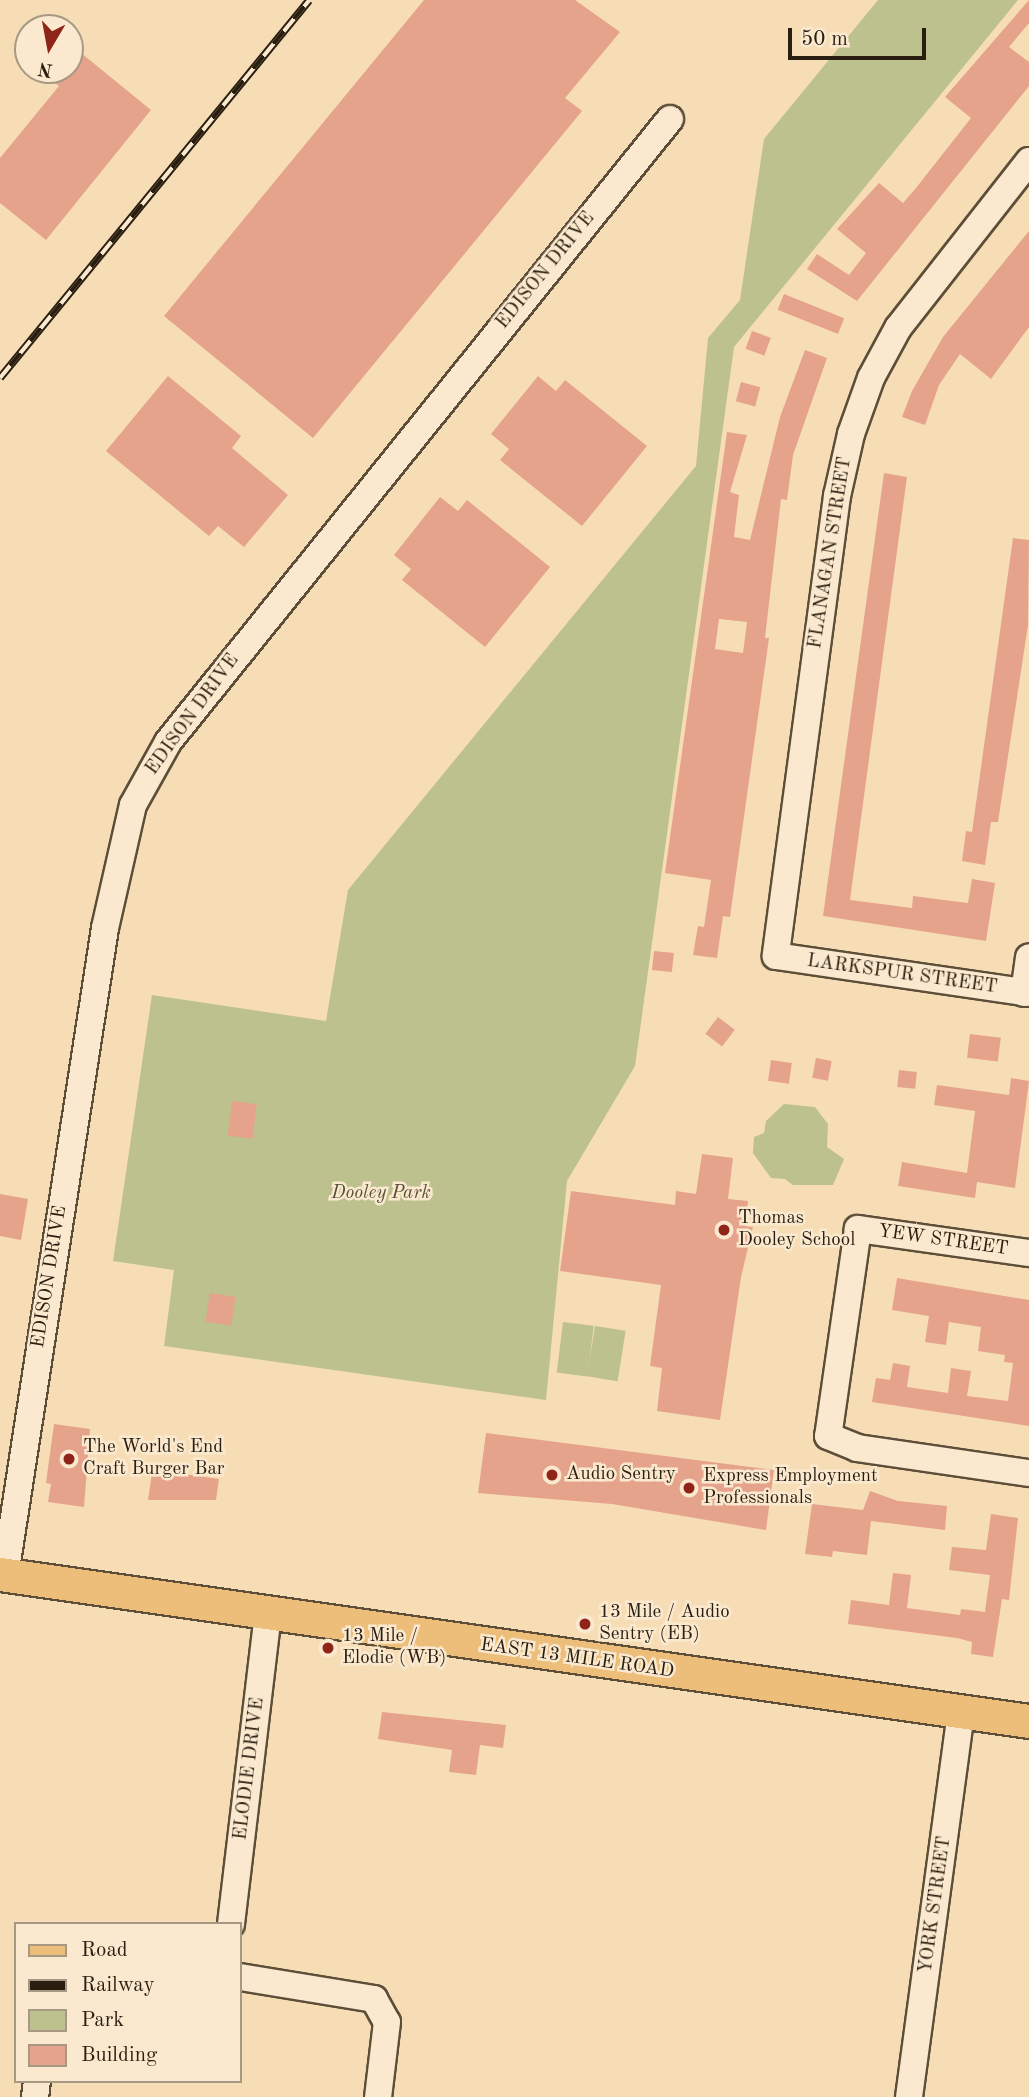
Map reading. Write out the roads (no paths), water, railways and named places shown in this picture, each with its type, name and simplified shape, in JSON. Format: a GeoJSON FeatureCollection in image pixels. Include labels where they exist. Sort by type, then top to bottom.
{"type":"FeatureCollection","features":[{"type":"Feature","properties":{"kind":"main road","name":"EAST 13 MILE ROAD"},"geometry":{"type":"LineString","coordinates":[[2,1575],[1029,1721]]}},
{"type":"Feature","properties":{"kind":"street","name":"EDISON DRIVE"},"geometry":{"type":"LineString","coordinates":[[2,1575],[105,928],[133,805],[168,742],[670,119]]}},
{"type":"Feature","properties":{"kind":"street","name":"FLANAGAN STREET"},"geometry":{"type":"LineString","coordinates":[[776,956],[835,509],[851,434],[872,378],[898,328],[1029,161]]}},
{"type":"Feature","properties":{"kind":"street","name":"LARKSPUR STREET"},"geometry":{"type":"LineString","coordinates":[[776,956],[1026,993]]}},
{"type":"Feature","properties":{"kind":"street"},"geometry":{"type":"LineString","coordinates":[[1026,993],[1029,957]]}},
{"type":"Feature","properties":{"kind":"street","name":"YEW STREET"},"geometry":{"type":"LineString","coordinates":[[1029,1253],[858,1229],[828,1434],[833,1442],[857,1448],[1029,1473]]}},
{"type":"Feature","properties":{"kind":"street","name":"ELODIE DRIVE"},"geometry":{"type":"LineString","coordinates":[[231,1922],[268,1614]]}},
{"type":"Feature","properties":{"kind":"street","name":"YORK STREET"},"geometry":{"type":"LineString","coordinates":[[909,2097],[961,1712]]}},
{"type":"Feature","properties":{"kind":"street"},"geometry":{"type":"LineString","coordinates":[[242,1977],[374,1999],[387,2022],[378,2097]]}},
{"type":"Feature","properties":{"kind":"railway"},"geometry":{"type":"LineString","coordinates":[[0,378],[309,0]]}},
{"type":"Feature","properties":{"kind":"place","name":"Thomas Dooley School"},"geometry":{"type":"Point","coordinates":[724,1230]}},
{"type":"Feature","properties":{"kind":"place","name":"The World's End Craft Burger Bar"},"geometry":{"type":"Point","coordinates":[69,1459]}},
{"type":"Feature","properties":{"kind":"place","name":"Audio Sentry"},"geometry":{"type":"Point","coordinates":[552,1475]}},
{"type":"Feature","properties":{"kind":"place","name":"Express Employment Professionals"},"geometry":{"type":"Point","coordinates":[689,1488]}},
{"type":"Feature","properties":{"kind":"place","name":"13 Mile / Audio Sentry (EB)"},"geometry":{"type":"Point","coordinates":[585,1624]}},
{"type":"Feature","properties":{"kind":"place","name":"13 Mile / Elodie (WB)"},"geometry":{"type":"Point","coordinates":[328,1648]}},
{"type":"Feature","properties":{"kind":"park label","name":"Dooley Park"},"geometry":{"type":"Point","coordinates":[381,1194]}}]}
